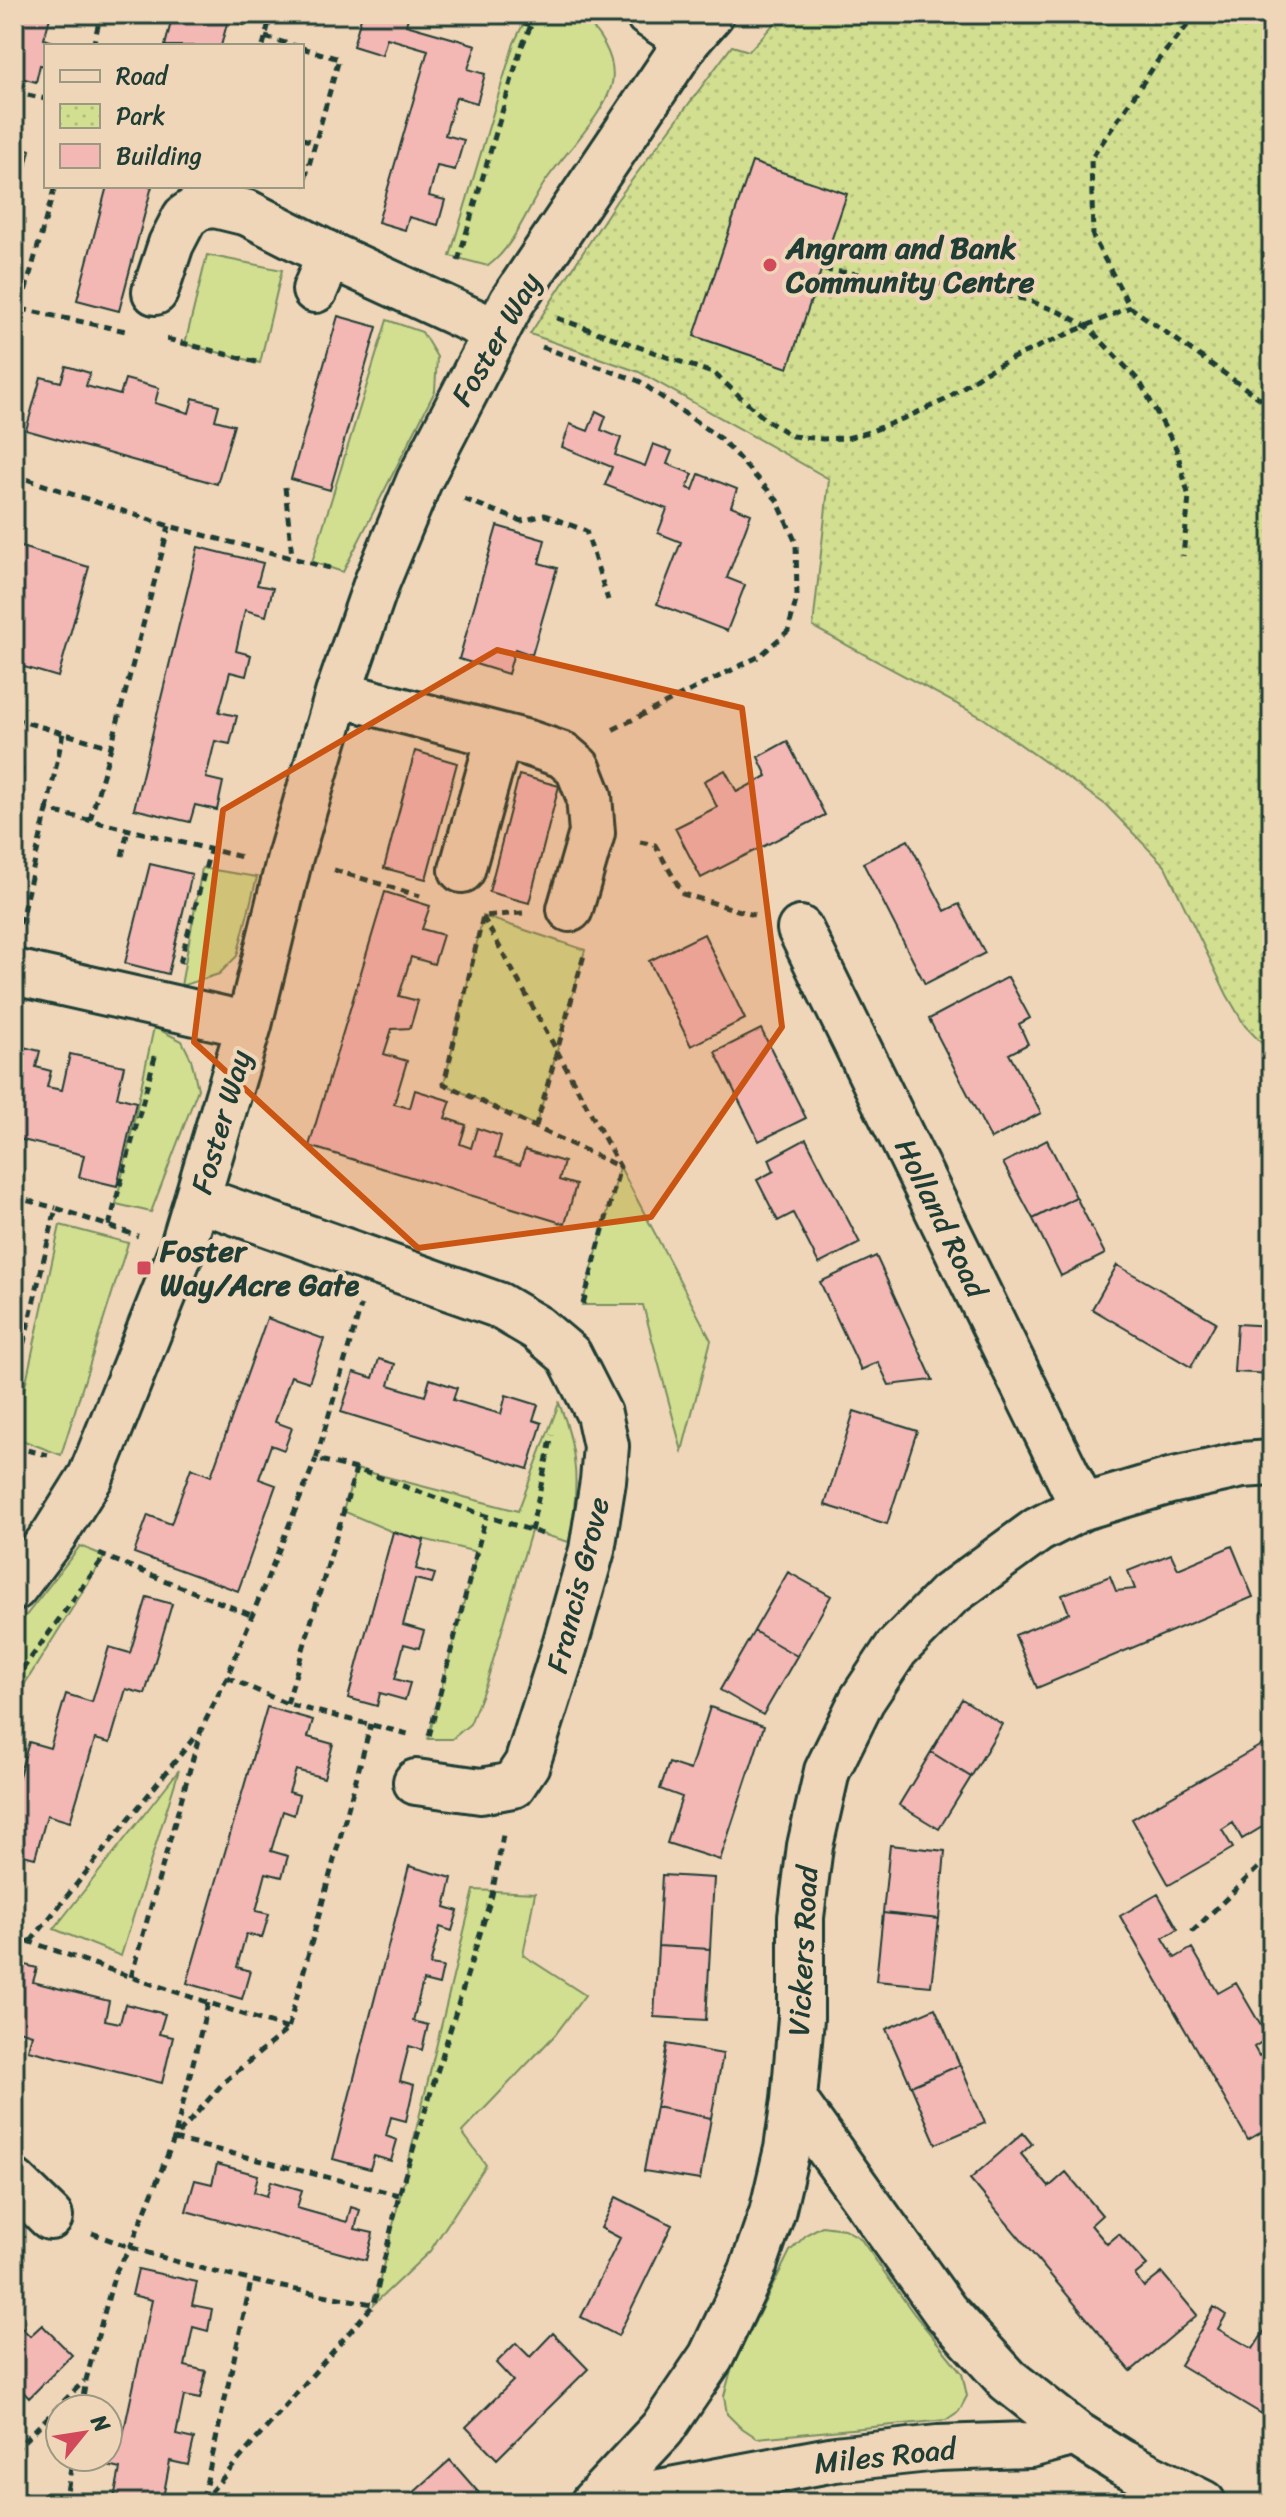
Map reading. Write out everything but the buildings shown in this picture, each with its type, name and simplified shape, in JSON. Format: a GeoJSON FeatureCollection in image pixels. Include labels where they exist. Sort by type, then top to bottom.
{"type":"FeatureCollection","features":[{"type":"Feature","properties":{"kind":"street"},"geometry":{"type":"LineString","coordinates":[[648,14],[700,27]]}},
{"type":"Feature","properties":{"kind":"street","name":"Foster Way"},"geometry":{"type":"LineString","coordinates":[[14,1588],[54,1535],[91,1476],[182,1249],[249,1025],[290,857],[338,694],[377,582],[419,481],[504,317],[700,27]]}},
{"type":"Feature","properties":{"kind":"street"},"geometry":{"type":"LineString","coordinates":[[155,292],[171,244],[185,217],[199,207],[215,205],[248,213],[290,234],[323,272],[443,307],[504,317]]}},
{"type":"Feature","properties":{"kind":"street"},"geometry":{"type":"LineString","coordinates":[[338,694],[563,755],[578,768],[589,796],[592,833],[570,909]]}},
{"type":"Feature","properties":{"kind":"street"},"geometry":{"type":"LineString","coordinates":[[466,891],[499,737]]}},
{"type":"Feature","properties":{"kind":"street","name":"Holland Road"},"geometry":{"type":"LineString","coordinates":[[800,929],[1083,1507]]}},
{"type":"Feature","properties":{"kind":"street"},"geometry":{"type":"LineString","coordinates":[[16,954],[249,1025]]}},
{"type":"Feature","properties":{"kind":"street","name":"Francis Grove"},"geometry":{"type":"LineString","coordinates":[[198,1199],[498,1305],[537,1328],[569,1355],[599,1414],[606,1446],[603,1481],[592,1550],[565,1645],[527,1764],[513,1785]]}},
{"type":"Feature","properties":{"kind":"street","name":"Vickers Road"},"geometry":{"type":"LineString","coordinates":[[593,2503],[662,2429],[711,2357],[752,2271],[772,2213],[787,2149],[794,2100],[801,2018],[801,1917],[810,1846],[827,1771],[862,1700],[896,1649],[949,1595],[1038,1530],[1083,1507],[1170,1481],[1242,1465],[1272,1463]]}},
{"type":"Feature","properties":{"kind":"street"},"geometry":{"type":"LineString","coordinates":[[416,1782],[481,1791],[513,1785]]}},
{"type":"Feature","properties":{"kind":"street"},"geometry":{"type":"LineString","coordinates":[[794,2100],[945,2311],[1008,2380],[1075,2433],[1121,2462],[1203,2503]]}},
{"type":"Feature","properties":{"kind":"street"},"geometry":{"type":"LineString","coordinates":[[14,2182],[50,2217]]}},
{"type":"Feature","properties":{"kind":"street","name":"Miles Road"},"geometry":{"type":"LineString","coordinates":[[601,2503],[835,2459],[938,2448],[1030,2445],[1075,2433]]}},
{"type":"Feature","properties":{"kind":"path"},"geometry":{"type":"LineString","coordinates":[[94,44],[101,14]]}},
{"type":"Feature","properties":{"kind":"path"},"geometry":{"type":"LineString","coordinates":[[263,44],[271,14]]}},
{"type":"Feature","properties":{"kind":"path"},"geometry":{"type":"LineString","coordinates":[[495,14],[531,25]]}},
{"type":"Feature","properties":{"kind":"path"},"geometry":{"type":"LineString","coordinates":[[443,307],[521,48],[536,14]]}},
{"type":"Feature","properties":{"kind":"path"},"geometry":{"type":"LineString","coordinates":[[1197,14],[1159,59],[1091,159],[1093,237],[1130,307],[1272,407]]}},
{"type":"Feature","properties":{"kind":"path"},"geometry":{"type":"LineString","coordinates":[[265,37],[289,44]]}},
{"type":"Feature","properties":{"kind":"path"},"geometry":{"type":"LineString","coordinates":[[304,48],[339,59],[304,182]]}},
{"type":"Feature","properties":{"kind":"path"},"geometry":{"type":"LineString","coordinates":[[14,92],[44,99]]}},
{"type":"Feature","properties":{"kind":"path"},"geometry":{"type":"LineString","coordinates":[[304,139],[315,142]]}},
{"type":"Feature","properties":{"kind":"path"},"geometry":{"type":"LineString","coordinates":[[14,331],[54,188]]}},
{"type":"Feature","properties":{"kind":"path"},"geometry":{"type":"LineString","coordinates":[[290,234],[302,188]]}},
{"type":"Feature","properties":{"kind":"path"},"geometry":{"type":"LineString","coordinates":[[824,270],[976,288],[1027,300],[1088,327],[1140,382],[1176,448],[1189,497],[1183,556]]}},
{"type":"Feature","properties":{"kind":"path"},"geometry":{"type":"LineString","coordinates":[[504,317],[715,374],[766,420],[792,436],[823,439],[858,435],[907,417],[945,400],[985,372],[1017,356],[1130,307]]}},
{"type":"Feature","properties":{"kind":"path"},"geometry":{"type":"LineString","coordinates":[[504,317],[639,381],[722,440],[777,500],[796,543],[797,597],[788,631],[760,656],[563,755]]}},
{"type":"Feature","properties":{"kind":"path"},"geometry":{"type":"LineString","coordinates":[[14,475],[169,526],[292,556],[377,582]]}},
{"type":"Feature","properties":{"kind":"path"},"geometry":{"type":"LineString","coordinates":[[419,481],[521,521],[545,515],[586,531],[608,600]]}},
{"type":"Feature","properties":{"kind":"path"},"geometry":{"type":"LineString","coordinates":[[285,487],[292,556]]}},
{"type":"Feature","properties":{"kind":"path"},"geometry":{"type":"LineString","coordinates":[[90,820],[169,526]]}},
{"type":"Feature","properties":{"kind":"path"},"geometry":{"type":"LineString","coordinates":[[14,719],[111,747]]}},
{"type":"Feature","properties":{"kind":"path"},"geometry":{"type":"LineString","coordinates":[[16,954],[63,733]]}},
{"type":"Feature","properties":{"kind":"path"},"geometry":{"type":"LineString","coordinates":[[47,810],[240,857],[290,857],[427,898]]}},
{"type":"Feature","properties":{"kind":"path"},"geometry":{"type":"LineString","coordinates":[[122,856],[128,830]]}},
{"type":"Feature","properties":{"kind":"path"},"geometry":{"type":"LineString","coordinates":[[592,833],[655,845],[683,894],[800,929]]}},
{"type":"Feature","properties":{"kind":"path"},"geometry":{"type":"LineString","coordinates":[[466,891],[483,916],[620,1167],[569,1355]]}},
{"type":"Feature","properties":{"kind":"path"},"geometry":{"type":"LineString","coordinates":[[483,916],[570,909],[594,920],[536,1126]]}},
{"type":"Feature","properties":{"kind":"path"},"geometry":{"type":"LineString","coordinates":[[483,916],[444,1084],[620,1167]]}},
{"type":"Feature","properties":{"kind":"path"},"geometry":{"type":"LineString","coordinates":[[14,1197],[182,1249]]}},
{"type":"Feature","properties":{"kind":"path"},"geometry":{"type":"LineString","coordinates":[[14,1384],[56,1208]]}},
{"type":"Feature","properties":{"kind":"path"},"geometry":{"type":"LineString","coordinates":[[131,1977],[201,1730],[227,1677],[316,1459],[374,1263]]}},
{"type":"Feature","properties":{"kind":"path"},"geometry":{"type":"LineString","coordinates":[[531,1531],[553,1431]]}},
{"type":"Feature","properties":{"kind":"path"},"geometry":{"type":"LineString","coordinates":[[316,1459],[356,1469],[592,1550]]}},
{"type":"Feature","properties":{"kind":"path"},"geometry":{"type":"LineString","coordinates":[[287,1704],[356,1469]]}},
{"type":"Feature","properties":{"kind":"path"},"geometry":{"type":"LineString","coordinates":[[416,1782],[486,1516]]}},
{"type":"Feature","properties":{"kind":"path"},"geometry":{"type":"LineString","coordinates":[[54,1535],[251,1615]]}},
{"type":"Feature","properties":{"kind":"path"},"geometry":{"type":"LineString","coordinates":[[14,1681],[105,1556]]}},
{"type":"Feature","properties":{"kind":"path"},"geometry":{"type":"LineString","coordinates":[[227,1677],[287,1704],[428,1739]]}},
{"type":"Feature","properties":{"kind":"path"},"geometry":{"type":"LineString","coordinates":[[174,2139],[224,2082],[288,2029],[371,1724]]}},
{"type":"Feature","properties":{"kind":"path"},"geometry":{"type":"LineString","coordinates":[[31,1941],[201,1730]]}},
{"type":"Feature","properties":{"kind":"path"},"geometry":{"type":"LineString","coordinates":[[202,2501],[374,2304],[399,2195],[492,1895],[513,1785]]}},
{"type":"Feature","properties":{"kind":"path"},"geometry":{"type":"LineString","coordinates":[[1192,1932],[1272,1854]]}},
{"type":"Feature","properties":{"kind":"path"},"geometry":{"type":"LineString","coordinates":[[14,1936],[288,2029]]}},
{"type":"Feature","properties":{"kind":"path"},"geometry":{"type":"LineString","coordinates":[[84,2393],[115,2273],[130,2248],[174,2139],[208,2003]]}},
{"type":"Feature","properties":{"kind":"path"},"geometry":{"type":"LineString","coordinates":[[174,2139],[399,2195]]}},
{"type":"Feature","properties":{"kind":"path"},"geometry":{"type":"LineString","coordinates":[[50,2217],[130,2248],[251,2282],[374,2304]]}},
{"type":"Feature","properties":{"kind":"path"},"geometry":{"type":"LineString","coordinates":[[202,2501],[251,2282]]}},
{"type":"Feature","properties":{"kind":"path"},"geometry":{"type":"LineString","coordinates":[[14,2451],[86,2380]]}},
{"type":"Feature","properties":{"kind":"path"},"geometry":{"type":"LineString","coordinates":[[65,2503],[70,2473]]}},
{"type":"Feature","properties":{"kind":"highlighted area"},"geometry":{"type":"Polygon","coordinates":[[[497,650],[742,708],[782,1027],[651,1217],[418,1248],[194,1042],[223,810],[497,650]]]}},
{"type":"Feature","properties":{"kind":"green space"},"geometry":{"type":"Polygon","coordinates":[[[528,14],[579,14],[593,28],[609,54],[612,83],[602,107],[543,185],[505,249],[488,266],[450,256],[514,43],[528,14]]]}},
{"type":"Feature","properties":{"kind":"green space"},"geometry":{"type":"Polygon","coordinates":[[[783,14],[1272,14],[1272,1054],[1245,1026],[1227,995],[1165,866],[1106,805],[983,718],[813,627],[829,479],[639,372],[530,334],[617,200],[732,46],[749,51],[783,14]]]}},
{"type":"Feature","properties":{"kind":"green space"},"geometry":{"type":"Polygon","coordinates":[[[207,255],[282,270],[260,363],[185,344],[207,255]]]}},
{"type":"Feature","properties":{"kind":"green space"},"geometry":{"type":"Polygon","coordinates":[[[387,320],[422,332],[437,357],[435,391],[343,572],[312,562],[387,320]]]}},
{"type":"Feature","properties":{"kind":"green space"},"geometry":{"type":"Polygon","coordinates":[[[202,868],[257,877],[237,956],[219,974],[181,986],[202,868]]]}},
{"type":"Feature","properties":{"kind":"green space"},"geometry":{"type":"Polygon","coordinates":[[[483,916],[585,950],[536,1126],[444,1084],[483,916]]]}},
{"type":"Feature","properties":{"kind":"green space"},"geometry":{"type":"Polygon","coordinates":[[[154,1027],[182,1041],[191,1059],[198,1089],[151,1212],[116,1204],[154,1027]]]}},
{"type":"Feature","properties":{"kind":"green space"},"geometry":{"type":"Polygon","coordinates":[[[620,1167],[711,1340],[682,1451],[643,1305],[582,1305],[620,1167]]]}},
{"type":"Feature","properties":{"kind":"green space"},"geometry":{"type":"Polygon","coordinates":[[[60,1225],[128,1243],[61,1455],[14,1437],[60,1225]]]}},
{"type":"Feature","properties":{"kind":"green space"},"geometry":{"type":"Polygon","coordinates":[[[559,1403],[574,1455],[576,1489],[569,1542],[531,1531],[487,1681],[470,1724],[452,1739],[428,1739],[477,1552],[393,1532],[343,1511],[356,1469],[518,1511],[559,1403]]]}},
{"type":"Feature","properties":{"kind":"green space"},"geometry":{"type":"Polygon","coordinates":[[[80,1546],[105,1556],[14,1701],[14,1631],[80,1546]]]}},
{"type":"Feature","properties":{"kind":"green space"},"geometry":{"type":"Polygon","coordinates":[[[179,1770],[121,1956],[54,1929],[179,1770]]]}},
{"type":"Feature","properties":{"kind":"green space"},"geometry":{"type":"Polygon","coordinates":[[[474,1890],[535,1893],[523,1955],[585,1995],[555,2035],[462,2132],[486,2165],[430,2251],[374,2304],[474,1890]]]}},
{"type":"Feature","properties":{"kind":"green space"},"geometry":{"type":"Polygon","coordinates":[[[822,2226],[844,2229],[860,2238],[914,2314],[962,2373],[967,2396],[959,2411],[946,2420],[757,2438],[727,2414],[724,2396],[731,2370],[790,2251],[807,2234],[822,2226]]]}},
{"type":"Feature","properties":{"kind":"place","name":"Angram and Bank Community Centre"},"geometry":{"type":"Point","coordinates":[770,265]}},
{"type":"Feature","properties":{"kind":"place","name":"Foster Way/Acre Gate"},"geometry":{"type":"Point","coordinates":[144,1268]}}]}
